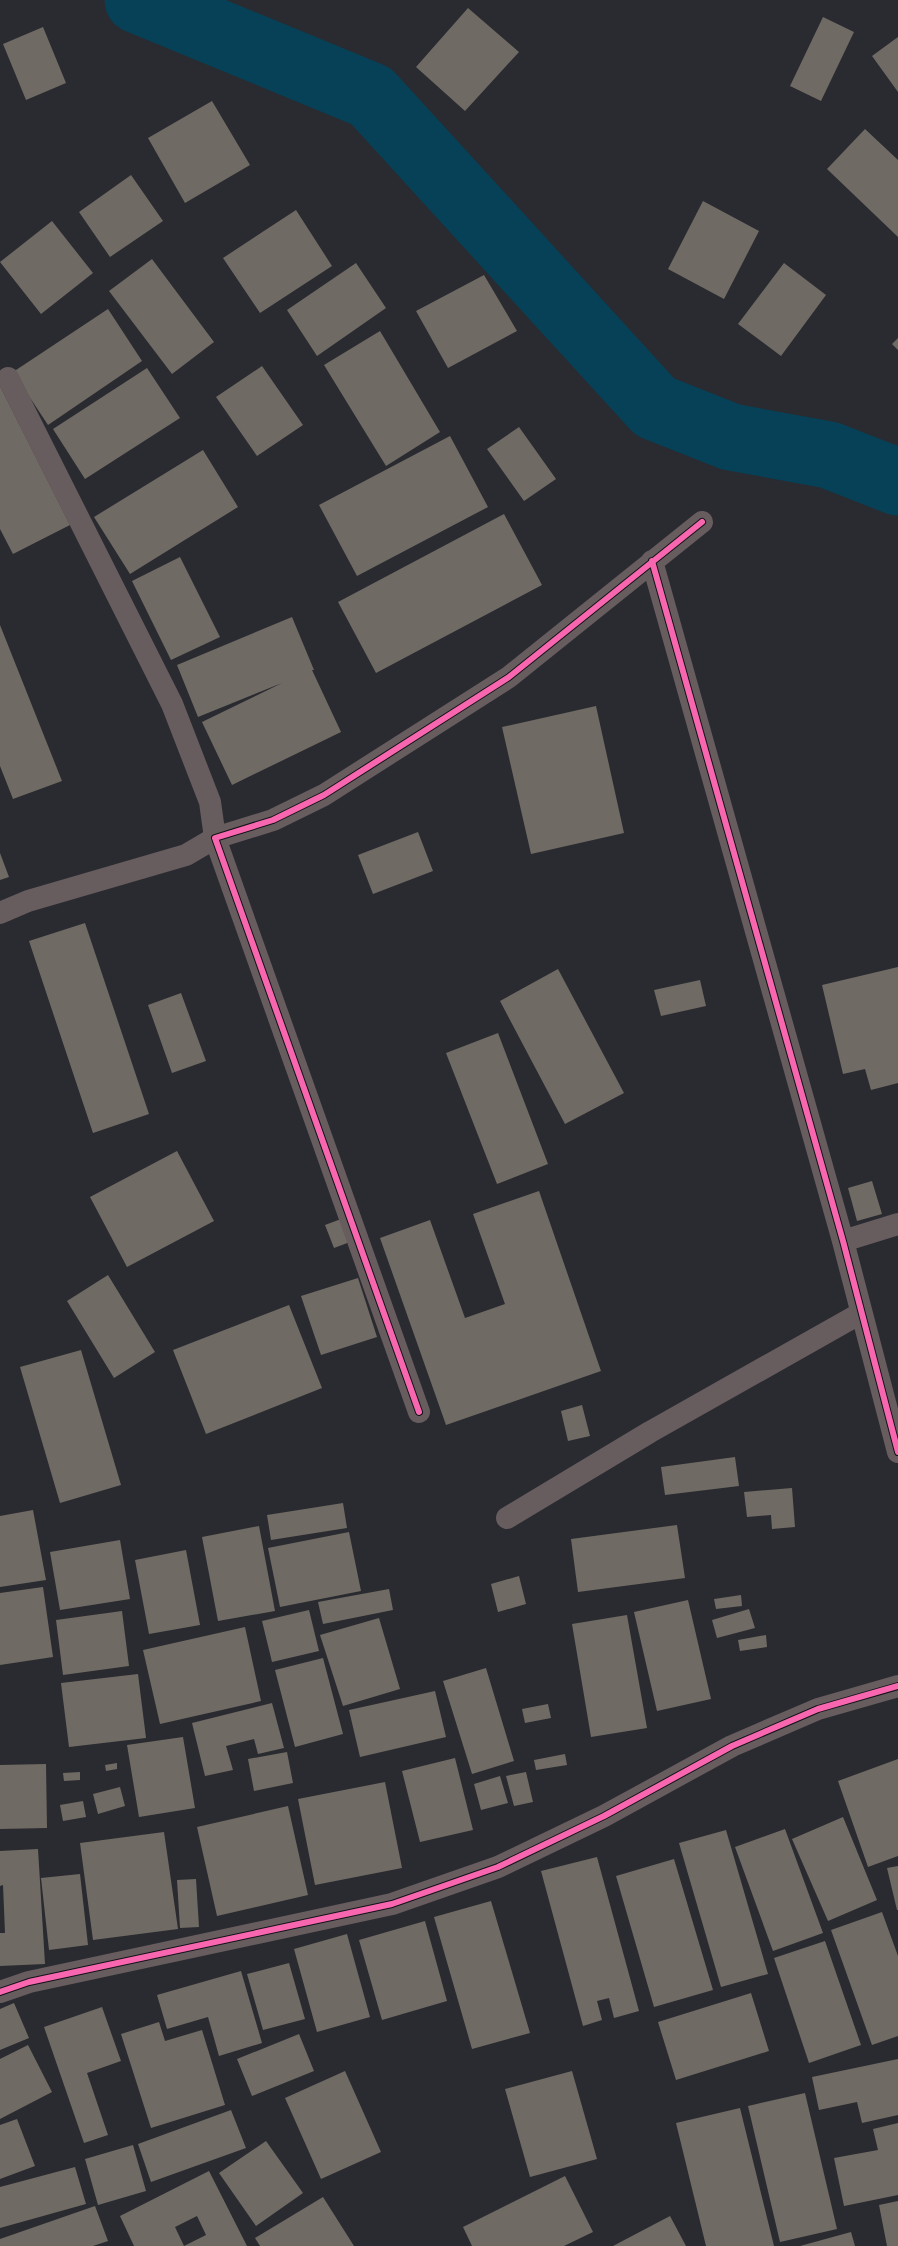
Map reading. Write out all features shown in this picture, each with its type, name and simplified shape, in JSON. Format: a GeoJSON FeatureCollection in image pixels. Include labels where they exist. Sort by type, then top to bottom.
{"type":"FeatureCollection","features":[{"type":"Feature","properties":{"kind":"street"},"geometry":{"type":"LineString","coordinates":[[8,378],[172,704],[210,802],[215,838],[419,1412]]}},
{"type":"Feature","properties":{"kind":"street"},"geometry":{"type":"LineString","coordinates":[[0,913],[28,901],[186,856],[215,838],[273,820],[324,795],[508,676],[702,522]]}},
{"type":"Feature","properties":{"kind":"street"},"geometry":{"type":"LineString","coordinates":[[652,561],[843,1241],[898,1452]]}},
{"type":"Feature","properties":{"kind":"street"},"geometry":{"type":"LineString","coordinates":[[843,1241],[898,1224]]}},
{"type":"Feature","properties":{"kind":"street"},"geometry":{"type":"LineString","coordinates":[[507,1518],[650,1432],[861,1313]]}},
{"type":"Feature","properties":{"kind":"street"},"geometry":{"type":"LineString","coordinates":[[0,1992],[29,1982],[392,1904],[498,1867],[604,1816],[732,1746],[818,1709],[898,1686]]}},
{"type":"Feature","properties":{"kind":"building"},"geometry":{"type":"Polygon","coordinates":[[[468,8],[519,52],[465,111],[416,67],[468,8]]]}},
{"type":"Feature","properties":{"kind":"building"},"geometry":{"type":"Polygon","coordinates":[[[823,17],[854,32],[821,101],[790,86],[823,17]]]}},
{"type":"Feature","properties":{"kind":"building"},"geometry":{"type":"Polygon","coordinates":[[[43,27],[66,83],[26,100],[3,44],[43,27]]]}},
{"type":"Feature","properties":{"kind":"building"},"geometry":{"type":"Polygon","coordinates":[[[898,37],[898,92],[872,56],[898,37]]]}},
{"type":"Feature","properties":{"kind":"building"},"geometry":{"type":"Polygon","coordinates":[[[212,101],[250,165],[185,203],[148,138],[212,101]]]}},
{"type":"Feature","properties":{"kind":"building"},"geometry":{"type":"Polygon","coordinates":[[[865,129],[898,160],[898,237],[827,169],[865,129]]]}},
{"type":"Feature","properties":{"kind":"building"},"geometry":{"type":"Polygon","coordinates":[[[131,175],[163,221],[110,257],[79,212],[131,175]]]}},
{"type":"Feature","properties":{"kind":"building"},"geometry":{"type":"Polygon","coordinates":[[[703,201],[759,231],[724,299],[668,269],[703,201]]]}},
{"type":"Feature","properties":{"kind":"building"},"geometry":{"type":"Polygon","coordinates":[[[296,210],[332,266],[260,313],[223,258],[296,210]]]}},
{"type":"Feature","properties":{"kind":"building"},"geometry":{"type":"Polygon","coordinates":[[[52,221],[93,273],[41,314],[0,262],[52,221]]]}},
{"type":"Feature","properties":{"kind":"building"},"geometry":{"type":"Polygon","coordinates":[[[152,259],[214,342],[172,374],[109,291],[152,259]]]}},
{"type":"Feature","properties":{"kind":"building"},"geometry":{"type":"Polygon","coordinates":[[[356,263],[386,308],[317,356],[287,310],[356,263]]]}},
{"type":"Feature","properties":{"kind":"building"},"geometry":{"type":"Polygon","coordinates":[[[784,263],[826,295],[781,356],[738,324],[784,263]]]}},
{"type":"Feature","properties":{"kind":"building"},"geometry":{"type":"Polygon","coordinates":[[[484,275],[517,331],[448,368],[416,311],[484,275]]]}},
{"type":"Feature","properties":{"kind":"building"},"geometry":{"type":"Polygon","coordinates":[[[108,309],[142,361],[48,425],[13,372],[108,309]]]}},
{"type":"Feature","properties":{"kind":"building"},"geometry":{"type":"Polygon","coordinates":[[[380,331],[440,432],[386,466],[324,365],[380,331]]]}},
{"type":"Feature","properties":{"kind":"building"},"geometry":{"type":"Polygon","coordinates":[[[898,338],[898,350],[892,344],[898,338]]]}},
{"type":"Feature","properties":{"kind":"building"},"geometry":{"type":"Polygon","coordinates":[[[262,366],[303,425],[257,456],[216,397],[262,366]]]}},
{"type":"Feature","properties":{"kind":"building"},"geometry":{"type":"Polygon","coordinates":[[[147,368],[180,418],[85,479],[53,429],[147,368]]]}},
{"type":"Feature","properties":{"kind":"building"},"geometry":{"type":"Polygon","coordinates":[[[0,386],[70,525],[13,554],[0,529],[0,386]]]}},
{"type":"Feature","properties":{"kind":"building"},"geometry":{"type":"Polygon","coordinates":[[[519,427],[556,479],[524,501],[487,449],[519,427]]]}},
{"type":"Feature","properties":{"kind":"building"},"geometry":{"type":"Polygon","coordinates":[[[450,436],[488,507],[357,576],[319,505],[450,436]]]}},
{"type":"Feature","properties":{"kind":"building"},"geometry":{"type":"Polygon","coordinates":[[[203,450],[238,507],[130,574],[94,517],[203,450]]]}},
{"type":"Feature","properties":{"kind":"building"},"geometry":{"type":"Polygon","coordinates":[[[504,514],[542,585],[376,673],[338,602],[504,514]]]}},
{"type":"Feature","properties":{"kind":"building"},"geometry":{"type":"Polygon","coordinates":[[[180,557],[220,637],[171,660],[132,581],[180,557]]]}},
{"type":"Feature","properties":{"kind":"building"},"geometry":{"type":"Polygon","coordinates":[[[292,617],[314,670],[312,670],[341,732],[232,785],[202,722],[282,683],[198,717],[177,665],[292,617]]]}},
{"type":"Feature","properties":{"kind":"building"},"geometry":{"type":"Polygon","coordinates":[[[0,625],[62,781],[13,799],[0,766],[0,625]]]}},
{"type":"Feature","properties":{"kind":"building"},"geometry":{"type":"Polygon","coordinates":[[[596,706],[624,833],[531,854],[502,727],[596,706]]]}},
{"type":"Feature","properties":{"kind":"building"},"geometry":{"type":"Polygon","coordinates":[[[418,832],[433,871],[373,894],[358,855],[418,832]]]}},
{"type":"Feature","properties":{"kind":"building"},"geometry":{"type":"Polygon","coordinates":[[[0,853],[9,877],[0,880],[0,853]]]}},
{"type":"Feature","properties":{"kind":"building"},"geometry":{"type":"Polygon","coordinates":[[[85,923],[149,1114],[93,1133],[29,941],[85,923]]]}},
{"type":"Feature","properties":{"kind":"building"},"geometry":{"type":"Polygon","coordinates":[[[898,967],[898,1083],[871,1090],[865,1069],[843,1074],[822,985],[898,967]]]}},
{"type":"Feature","properties":{"kind":"building"},"geometry":{"type":"Polygon","coordinates":[[[558,969],[624,1093],[565,1124],[500,1001],[558,969]]]}},
{"type":"Feature","properties":{"kind":"building"},"geometry":{"type":"Polygon","coordinates":[[[700,980],[706,1006],[661,1016],[654,990],[700,980]]]}},
{"type":"Feature","properties":{"kind":"building"},"geometry":{"type":"Polygon","coordinates":[[[181,993],[206,1061],[172,1073],[148,1005],[181,993]]]}},
{"type":"Feature","properties":{"kind":"building"},"geometry":{"type":"Polygon","coordinates":[[[498,1033],[548,1164],[497,1184],[446,1053],[498,1033]]]}},
{"type":"Feature","properties":{"kind":"building"},"geometry":{"type":"Polygon","coordinates":[[[177,1151],[214,1221],[127,1267],[90,1197],[177,1151]]]}},
{"type":"Feature","properties":{"kind":"building"},"geometry":{"type":"Polygon","coordinates":[[[872,1181],[882,1214],[857,1221],[848,1188],[872,1181]]]}},
{"type":"Feature","properties":{"kind":"building"},"geometry":{"type":"Polygon","coordinates":[[[539,1191],[601,1371],[446,1425],[380,1238],[430,1220],[465,1318],[505,1304],[473,1214],[539,1191]]]}},
{"type":"Feature","properties":{"kind":"building"},"geometry":{"type":"Polygon","coordinates":[[[341,1219],[350,1242],[334,1248],[325,1225],[341,1219]]]}},
{"type":"Feature","properties":{"kind":"building"},"geometry":{"type":"Polygon","coordinates":[[[108,1275],[155,1352],[114,1378],[67,1301],[108,1275]]]}},
{"type":"Feature","properties":{"kind":"building"},"geometry":{"type":"Polygon","coordinates":[[[358,1278],[377,1337],[321,1355],[301,1296],[358,1278]]]}},
{"type":"Feature","properties":{"kind":"building"},"geometry":{"type":"Polygon","coordinates":[[[289,1305],[322,1388],[206,1434],[173,1350],[289,1305]]]}},
{"type":"Feature","properties":{"kind":"building"},"geometry":{"type":"Polygon","coordinates":[[[81,1350],[121,1485],[60,1503],[20,1367],[81,1350]]]}},
{"type":"Feature","properties":{"kind":"building"},"geometry":{"type":"Polygon","coordinates":[[[582,1405],[590,1436],[568,1441],[561,1411],[582,1405]]]}},
{"type":"Feature","properties":{"kind":"building"},"geometry":{"type":"Polygon","coordinates":[[[735,1457],[739,1486],[665,1495],[661,1467],[735,1457]]]}},
{"type":"Feature","properties":{"kind":"building"},"geometry":{"type":"Polygon","coordinates":[[[792,1488],[795,1527],[772,1529],[771,1515],[747,1517],[744,1492],[792,1488]]]}},
{"type":"Feature","properties":{"kind":"building"},"geometry":{"type":"Polygon","coordinates":[[[343,1503],[347,1528],[271,1540],[267,1515],[343,1503]]]}},
{"type":"Feature","properties":{"kind":"building"},"geometry":{"type":"Polygon","coordinates":[[[33,1510],[46,1580],[0,1587],[0,1516],[33,1510]]]}},
{"type":"Feature","properties":{"kind":"building"},"geometry":{"type":"Polygon","coordinates":[[[677,1525],[685,1578],[578,1592],[571,1539],[677,1525]]]}},
{"type":"Feature","properties":{"kind":"building"},"geometry":{"type":"Polygon","coordinates":[[[259,1526],[275,1611],[218,1621],[202,1537],[259,1526]]]}},
{"type":"Feature","properties":{"kind":"building"},"geometry":{"type":"Polygon","coordinates":[[[349,1532],[361,1591],[280,1607],[268,1548],[349,1532]]]}},
{"type":"Feature","properties":{"kind":"building"},"geometry":{"type":"Polygon","coordinates":[[[120,1540],[130,1599],[60,1610],[50,1552],[120,1540]]]}},
{"type":"Feature","properties":{"kind":"building"},"geometry":{"type":"Polygon","coordinates":[[[186,1550],[200,1625],[149,1634],[135,1560],[186,1550]]]}},
{"type":"Feature","properties":{"kind":"building"},"geometry":{"type":"Polygon","coordinates":[[[519,1576],[526,1604],[498,1612],[491,1584],[519,1576]]]}},
{"type":"Feature","properties":{"kind":"building"},"geometry":{"type":"Polygon","coordinates":[[[43,1587],[53,1657],[0,1665],[0,1593],[43,1587]]]}},
{"type":"Feature","properties":{"kind":"building"},"geometry":{"type":"Polygon","coordinates":[[[389,1589],[393,1610],[323,1624],[318,1602],[389,1589]]]}},
{"type":"Feature","properties":{"kind":"building"},"geometry":{"type":"Polygon","coordinates":[[[741,1595],[742,1606],[716,1609],[714,1599],[741,1595]]]}},
{"type":"Feature","properties":{"kind":"building"},"geometry":{"type":"Polygon","coordinates":[[[688,1600],[711,1699],[657,1711],[634,1612],[688,1600]]]}},
{"type":"Feature","properties":{"kind":"building"},"geometry":{"type":"Polygon","coordinates":[[[749,1609],[755,1628],[717,1638],[712,1620],[749,1609]]]}},
{"type":"Feature","properties":{"kind":"building"},"geometry":{"type":"Polygon","coordinates":[[[309,1610],[319,1651],[272,1662],[262,1621],[309,1610]]]}},
{"type":"Feature","properties":{"kind":"building"},"geometry":{"type":"Polygon","coordinates":[[[122,1611],[129,1666],[63,1675],[56,1620],[122,1611]]]}},
{"type":"Feature","properties":{"kind":"building"},"geometry":{"type":"Polygon","coordinates":[[[627,1615],[647,1728],[591,1737],[572,1624],[627,1615]]]}},
{"type":"Feature","properties":{"kind":"building"},"geometry":{"type":"Polygon","coordinates":[[[379,1618],[400,1689],[343,1706],[320,1635],[379,1618]]]}},
{"type":"Feature","properties":{"kind":"building"},"geometry":{"type":"Polygon","coordinates":[[[245,1627],[261,1701],[160,1724],[143,1650],[245,1627]]]}},
{"type":"Feature","properties":{"kind":"building"},"geometry":{"type":"Polygon","coordinates":[[[766,1635],[767,1647],[740,1651],[738,1640],[766,1635]]]}},
{"type":"Feature","properties":{"kind":"building"},"geometry":{"type":"Polygon","coordinates":[[[323,1658],[343,1734],[295,1747],[275,1670],[323,1658]]]}},
{"type":"Feature","properties":{"kind":"building"},"geometry":{"type":"Polygon","coordinates":[[[486,1668],[514,1761],[472,1774],[443,1681],[486,1668]]]}},
{"type":"Feature","properties":{"kind":"building"},"geometry":{"type":"Polygon","coordinates":[[[138,1674],[146,1738],[69,1747],[61,1683],[138,1674]]]}},
{"type":"Feature","properties":{"kind":"building"},"geometry":{"type":"Polygon","coordinates":[[[435,1691],[446,1737],[360,1757],[349,1710],[435,1691]]]}},
{"type":"Feature","properties":{"kind":"building"},"geometry":{"type":"Polygon","coordinates":[[[272,1703],[284,1748],[258,1754],[254,1739],[226,1746],[233,1770],[205,1776],[192,1723],[272,1703]]]}},
{"type":"Feature","properties":{"kind":"building"},"geometry":{"type":"Polygon","coordinates":[[[548,1704],[551,1718],[525,1723],[522,1709],[548,1704]]]}},
{"type":"Feature","properties":{"kind":"building"},"geometry":{"type":"Polygon","coordinates":[[[183,1737],[195,1808],[139,1817],[127,1745],[183,1737]]]}},
{"type":"Feature","properties":{"kind":"building"},"geometry":{"type":"Polygon","coordinates":[[[287,1752],[293,1783],[254,1791],[248,1759],[287,1752]]]}},
{"type":"Feature","properties":{"kind":"building"},"geometry":{"type":"Polygon","coordinates":[[[565,1754],[567,1765],[536,1770],[534,1760],[565,1754]]]}},
{"type":"Feature","properties":{"kind":"building"},"geometry":{"type":"Polygon","coordinates":[[[455,1758],[473,1830],[420,1842],[402,1771],[455,1758]]]}},
{"type":"Feature","properties":{"kind":"building"},"geometry":{"type":"Polygon","coordinates":[[[898,1759],[898,1856],[868,1867],[838,1781],[898,1759]]]}},
{"type":"Feature","properties":{"kind":"building"},"geometry":{"type":"Polygon","coordinates":[[[117,1763],[117,1769],[106,1771],[105,1765],[117,1763]]]}},
{"type":"Feature","properties":{"kind":"building"},"geometry":{"type":"Polygon","coordinates":[[[46,1764],[47,1828],[0,1829],[0,1765],[46,1764]]]}},
{"type":"Feature","properties":{"kind":"building"},"geometry":{"type":"Polygon","coordinates":[[[80,1772],[80,1780],[64,1781],[63,1773],[80,1772]]]}},
{"type":"Feature","properties":{"kind":"building"},"geometry":{"type":"Polygon","coordinates":[[[526,1772],[533,1802],[514,1806],[506,1776],[526,1772]]]}},
{"type":"Feature","properties":{"kind":"building"},"geometry":{"type":"Polygon","coordinates":[[[500,1776],[508,1803],[481,1810],[474,1784],[500,1776]]]}},
{"type":"Feature","properties":{"kind":"building"},"geometry":{"type":"Polygon","coordinates":[[[385,1782],[402,1868],[315,1885],[298,1799],[385,1782]]]}},
{"type":"Feature","properties":{"kind":"building"},"geometry":{"type":"Polygon","coordinates":[[[120,1787],[125,1806],[98,1814],[93,1794],[120,1787]]]}},
{"type":"Feature","properties":{"kind":"building"},"geometry":{"type":"Polygon","coordinates":[[[83,1801],[86,1817],[63,1821],[60,1805],[83,1801]]]}},
{"type":"Feature","properties":{"kind":"building"},"geometry":{"type":"Polygon","coordinates":[[[288,1806],[308,1895],[217,1916],[197,1827],[288,1806]]]}},
{"type":"Feature","properties":{"kind":"building"},"geometry":{"type":"Polygon","coordinates":[[[843,1817],[877,1900],[828,1921],[792,1839],[843,1817]]]}},
{"type":"Feature","properties":{"kind":"building"},"geometry":{"type":"Polygon","coordinates":[[[785,1829],[823,1933],[773,1951],[735,1847],[785,1829]]]}},
{"type":"Feature","properties":{"kind":"building"},"geometry":{"type":"Polygon","coordinates":[[[726,1830],[768,1974],[721,1987],[679,1843],[726,1830]]]}},
{"type":"Feature","properties":{"kind":"building"},"geometry":{"type":"Polygon","coordinates":[[[164,1832],[178,1929],[93,1940],[80,1843],[164,1832]]]}},
{"type":"Feature","properties":{"kind":"building"},"geometry":{"type":"Polygon","coordinates":[[[38,1849],[45,1964],[0,1966],[0,1933],[5,1933],[3,1885],[0,1886],[0,1851],[38,1849]]]}},
{"type":"Feature","properties":{"kind":"building"},"geometry":{"type":"Polygon","coordinates":[[[597,1857],[639,2011],[614,2018],[609,1998],[597,2001],[602,2020],[583,2026],[541,1871],[597,1857]]]}},
{"type":"Feature","properties":{"kind":"building"},"geometry":{"type":"Polygon","coordinates":[[[674,1859],[713,1990],[654,2007],[616,1876],[674,1859]]]}},
{"type":"Feature","properties":{"kind":"building"},"geometry":{"type":"Polygon","coordinates":[[[898,1866],[898,1910],[897,1910],[887,1868],[898,1866]]]}},
{"type":"Feature","properties":{"kind":"building"},"geometry":{"type":"Polygon","coordinates":[[[80,1874],[88,1945],[49,1950],[41,1878],[80,1874]]]}},
{"type":"Feature","properties":{"kind":"building"},"geometry":{"type":"Polygon","coordinates":[[[196,1879],[199,1927],[180,1928],[177,1880],[196,1879]]]}},
{"type":"Feature","properties":{"kind":"building"},"geometry":{"type":"Polygon","coordinates":[[[491,1901],[530,2033],[472,2049],[434,1917],[491,1901]]]}},
{"type":"Feature","properties":{"kind":"building"},"geometry":{"type":"Polygon","coordinates":[[[882,1912],[898,1956],[898,2036],[872,2045],[831,1930],[882,1912]]]}},
{"type":"Feature","properties":{"kind":"building"},"geometry":{"type":"Polygon","coordinates":[[[425,1921],[447,2001],[382,2020],[359,1940],[425,1921]]]}},
{"type":"Feature","properties":{"kind":"building"},"geometry":{"type":"Polygon","coordinates":[[[347,1934],[370,2017],[317,2032],[294,1949],[347,1934]]]}},
{"type":"Feature","properties":{"kind":"building"},"geometry":{"type":"Polygon","coordinates":[[[825,1941],[861,2045],[809,2063],[774,1958],[825,1941]]]}},
{"type":"Feature","properties":{"kind":"building"},"geometry":{"type":"Polygon","coordinates":[[[289,1963],[305,2019],[263,2030],[247,1974],[289,1963]]]}},
{"type":"Feature","properties":{"kind":"building"},"geometry":{"type":"Polygon","coordinates":[[[241,1971],[262,2043],[219,2056],[208,2017],[167,2029],[157,1995],[241,1971]]]}},
{"type":"Feature","properties":{"kind":"building"},"geometry":{"type":"Polygon","coordinates":[[[751,1993],[769,2051],[676,2080],[658,2022],[751,1993]]]}},
{"type":"Feature","properties":{"kind":"building"},"geometry":{"type":"Polygon","coordinates":[[[14,2003],[29,2038],[0,2050],[0,2009],[14,2003]]]}},
{"type":"Feature","properties":{"kind":"building"},"geometry":{"type":"Polygon","coordinates":[[[102,2007],[121,2061],[87,2073],[108,2135],[84,2143],[44,2027],[102,2007]]]}},
{"type":"Feature","properties":{"kind":"building"},"geometry":{"type":"Polygon","coordinates":[[[159,2022],[165,2041],[202,2030],[225,2105],[151,2128],[121,2034],[159,2022]]]}},
{"type":"Feature","properties":{"kind":"building"},"geometry":{"type":"Polygon","coordinates":[[[299,2034],[314,2071],[252,2096],[237,2059],[299,2034]]]}},
{"type":"Feature","properties":{"kind":"building"},"geometry":{"type":"Polygon","coordinates":[[[28,2045],[52,2092],[0,2119],[0,2059],[28,2045]]]}},
{"type":"Feature","properties":{"kind":"building"},"geometry":{"type":"Polygon","coordinates":[[[898,2059],[898,2115],[862,2123],[857,2102],[819,2110],[812,2077],[898,2059]]]}},
{"type":"Feature","properties":{"kind":"building"},"geometry":{"type":"Polygon","coordinates":[[[345,2071],[381,2152],[321,2179],[285,2098],[345,2071]]]}},
{"type":"Feature","properties":{"kind":"building"},"geometry":{"type":"Polygon","coordinates":[[[572,2071],[597,2159],[530,2177],[505,2089],[572,2071]]]}},
{"type":"Feature","properties":{"kind":"building"},"geometry":{"type":"Polygon","coordinates":[[[805,2093],[837,2229],[780,2242],[748,2106],[805,2093]]]}},
{"type":"Feature","properties":{"kind":"building"},"geometry":{"type":"Polygon","coordinates":[[[740,2108],[774,2246],[706,2246],[676,2123],[740,2108]]]}},
{"type":"Feature","properties":{"kind":"building"},"geometry":{"type":"Polygon","coordinates":[[[231,2110],[246,2148],[151,2182],[138,2144],[231,2110]]]}},
{"type":"Feature","properties":{"kind":"building"},"geometry":{"type":"Polygon","coordinates":[[[17,2119],[35,2166],[0,2179],[0,2125],[17,2119]]]}},
{"type":"Feature","properties":{"kind":"building"},"geometry":{"type":"Polygon","coordinates":[[[898,2123],[898,2195],[844,2206],[834,2158],[878,2150],[873,2129],[898,2123]]]}},
{"type":"Feature","properties":{"kind":"building"},"geometry":{"type":"Polygon","coordinates":[[[266,2141],[303,2193],[256,2226],[219,2173],[266,2141]]]}},
{"type":"Feature","properties":{"kind":"building"},"geometry":{"type":"Polygon","coordinates":[[[133,2145],[146,2191],[98,2205],[85,2159],[133,2145]]]}},
{"type":"Feature","properties":{"kind":"building"},"geometry":{"type":"Polygon","coordinates":[[[75,2167],[86,2204],[0,2228],[0,2187],[75,2167]]]}},
{"type":"Feature","properties":{"kind":"building"},"geometry":{"type":"Polygon","coordinates":[[[209,2171],[247,2246],[134,2246],[120,2216],[209,2171]],[[197,2216],[175,2227],[184,2246],[206,2235],[197,2216]]]}},
{"type":"Feature","properties":{"kind":"building"},"geometry":{"type":"Polygon","coordinates":[[[565,2176],[593,2232],[564,2246],[472,2246],[463,2227],[565,2176]]]}},
{"type":"Feature","properties":{"kind":"building"},"geometry":{"type":"Polygon","coordinates":[[[323,2197],[354,2246],[260,2246],[255,2238],[323,2197]]]}},
{"type":"Feature","properties":{"kind":"building"},"geometry":{"type":"Polygon","coordinates":[[[898,2201],[898,2246],[887,2246],[879,2205],[898,2201]]]}},
{"type":"Feature","properties":{"kind":"building"},"geometry":{"type":"Polygon","coordinates":[[[95,2206],[108,2241],[93,2246],[0,2246],[0,2239],[95,2206]]]}},
{"type":"Feature","properties":{"kind":"building"},"geometry":{"type":"Polygon","coordinates":[[[670,2216],[686,2246],[613,2246],[670,2216]]]}},
{"type":"Feature","properties":{"kind":"building"},"geometry":{"type":"Polygon","coordinates":[[[851,2232],[855,2246],[800,2246],[851,2232]]]}},
{"type":"Feature","properties":{"kind":"waterway"},"geometry":{"type":"LineString","coordinates":[[138,0],[371,96],[655,407],[731,437],[829,455],[898,482]]}},
{"type":"Feature","properties":{"kind":"cycle path"},"geometry":{"type":"LineString","coordinates":[[419,1412],[215,838],[273,820],[324,795],[509,677],[702,522]]}},
{"type":"Feature","properties":{"kind":"cycle path"},"geometry":{"type":"LineString","coordinates":[[652,561],[843,1241],[898,1452]]}},
{"type":"Feature","properties":{"kind":"cycle path"},"geometry":{"type":"LineString","coordinates":[[0,1992],[29,1982],[392,1904],[498,1867],[604,1816],[732,1746],[818,1709],[898,1686]]}}]}
